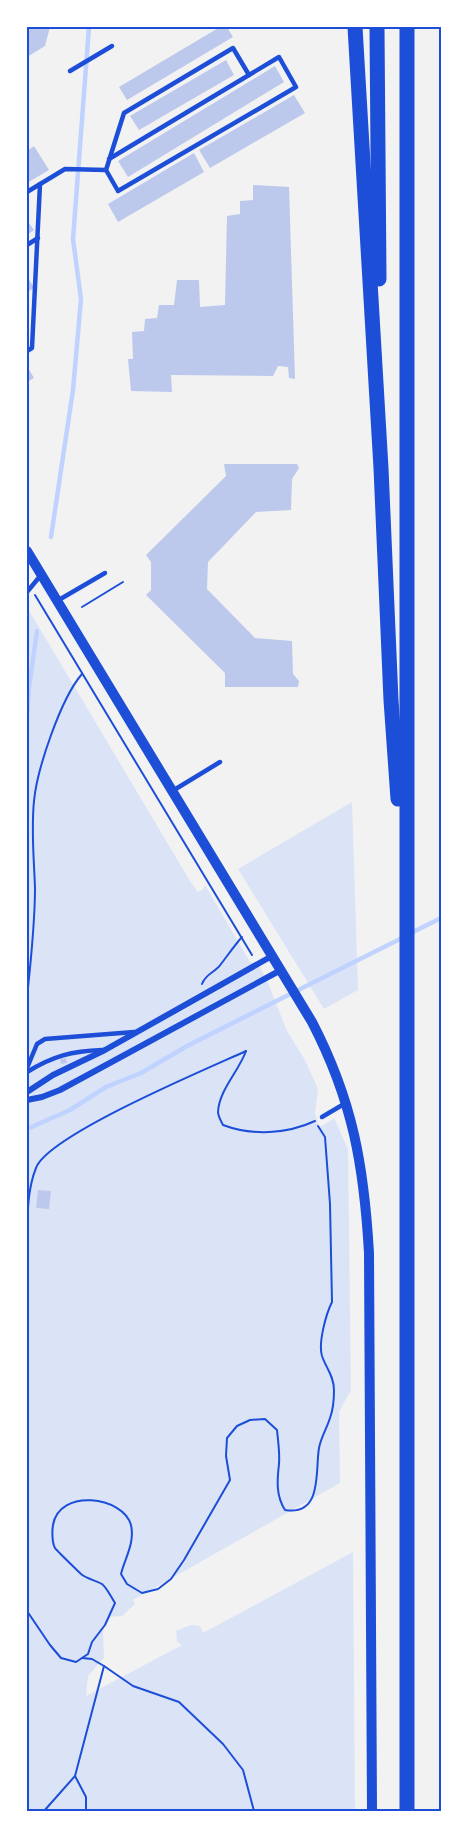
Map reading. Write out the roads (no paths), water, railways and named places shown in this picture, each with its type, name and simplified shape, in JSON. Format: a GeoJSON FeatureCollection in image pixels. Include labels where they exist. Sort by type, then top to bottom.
{"type":"FeatureCollection","features":[{"type":"Feature","properties":{"kind":"highway"},"geometry":{"type":"LineString","coordinates":[[355,27],[381,468],[391,700],[407,925]]}},
{"type":"Feature","properties":{"kind":"highway"},"geometry":{"type":"LineString","coordinates":[[377,27],[381,468]]}},
{"type":"Feature","properties":{"kind":"highway"},"geometry":{"type":"LineString","coordinates":[[407,27],[407,1811]]}},
{"type":"Feature","properties":{"kind":"street"},"geometry":{"type":"LineString","coordinates":[[27,551],[289,983],[327,1054],[346,1103],[363,1172],[369,1253],[372,1811]]}},
{"type":"Feature","properties":{"kind":"street"},"geometry":{"type":"LineString","coordinates":[[27,1092],[53,1075],[105,1050],[272,956]]}},
{"type":"Feature","properties":{"kind":"street"},"geometry":{"type":"LineString","coordinates":[[27,1100],[60,1090],[281,970]]}},
{"type":"Feature","properties":{"kind":"lane"},"geometry":{"type":"LineString","coordinates":[[70,71],[112,46]]}},
{"type":"Feature","properties":{"kind":"lane"},"geometry":{"type":"LineString","coordinates":[[109,159],[249,75],[279,57],[296,87],[118,191],[106,170],[109,159],[123,113],[233,48],[249,75]]}},
{"type":"Feature","properties":{"kind":"lane"},"geometry":{"type":"LineString","coordinates":[[27,192],[64,169],[106,170]]}},
{"type":"Feature","properties":{"kind":"lane"},"geometry":{"type":"LineString","coordinates":[[27,351],[32,348],[40,184]]}},
{"type":"Feature","properties":{"kind":"lane"},"geometry":{"type":"LineString","coordinates":[[27,245],[38,238]]}},
{"type":"Feature","properties":{"kind":"lane"},"geometry":{"type":"LineString","coordinates":[[27,300],[35,296]]}},
{"type":"Feature","properties":{"kind":"lane"},"geometry":{"type":"LineString","coordinates":[[57,601],[105,573]]}},
{"type":"Feature","properties":{"kind":"lane"},"geometry":{"type":"LineString","coordinates":[[29,590],[41,574]]}},
{"type":"Feature","properties":{"kind":"lane"},"geometry":{"type":"LineString","coordinates":[[172,791],[220,762]]}},
{"type":"Feature","properties":{"kind":"lane"},"geometry":{"type":"LineString","coordinates":[[27,1070],[37,1044],[45,1039],[58,1036],[95,1037],[137,1032]]}},
{"type":"Feature","properties":{"kind":"lane"},"geometry":{"type":"LineString","coordinates":[[27,1070],[59,1055],[78,1051],[105,1050]]}},
{"type":"Feature","properties":{"kind":"lane"},"geometry":{"type":"LineString","coordinates":[[322,1117],[346,1103]]}},
{"type":"Feature","properties":{"kind":"waterway"},"geometry":{"type":"LineString","coordinates":[[51,537],[73,390],[81,299],[73,239],[89,27]]}},
{"type":"Feature","properties":{"kind":"waterway"},"geometry":{"type":"LineString","coordinates":[[27,717],[37,631]]}},
{"type":"Feature","properties":{"kind":"waterway"},"geometry":{"type":"LineString","coordinates":[[411,933],[441,918]]}},
{"type":"Feature","properties":{"kind":"waterway"},"geometry":{"type":"LineString","coordinates":[[27,1129],[70,1110],[106,1087],[141,1073],[189,1045],[404,937]]}}]}
